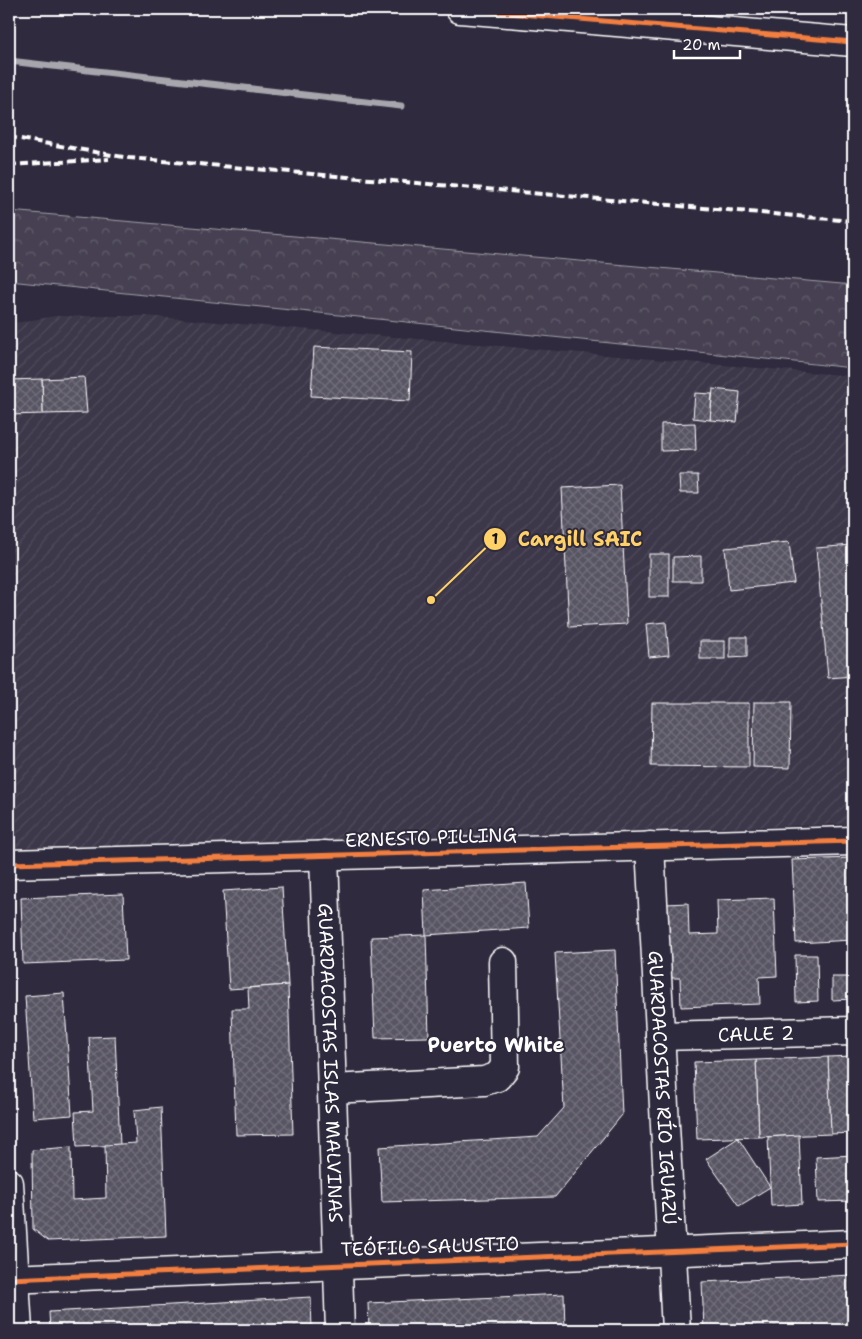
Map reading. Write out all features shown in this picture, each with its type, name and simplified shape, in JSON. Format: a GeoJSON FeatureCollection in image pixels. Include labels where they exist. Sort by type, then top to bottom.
{"type":"FeatureCollection","features":[{"type":"Feature","properties":{"kind":"street"},"geometry":{"type":"LineString","coordinates":[[460,9],[716,19],[853,42]]}},
{"type":"Feature","properties":{"kind":"street","name":"ERNESTO PILLING"},"geometry":{"type":"LineString","coordinates":[[9,864],[853,841]]}},
{"type":"Feature","properties":{"kind":"street","name":"GUARDACOSTAS RÍO IGUAZÚ"},"geometry":{"type":"LineString","coordinates":[[650,846],[676,1330]]}},
{"type":"Feature","properties":{"kind":"street","name":"GUARDACOSTAS ISLAS MALVINAS"},"geometry":{"type":"LineString","coordinates":[[324,855],[340,1330]]}},
{"type":"Feature","properties":{"kind":"street"},"geometry":{"type":"LineString","coordinates":[[332,1089],[484,1081],[497,1077],[505,1067],[504,962]]}},
{"type":"Feature","properties":{"kind":"street","name":"CALLE 2"},"geometry":{"type":"LineString","coordinates":[[660,1036],[853,1031]]}},
{"type":"Feature","properties":{"kind":"street"},"geometry":{"type":"LineString","coordinates":[[9,1183],[12,1279],[18,1330]]}},
{"type":"Feature","properties":{"kind":"street","name":"TEÓFILO SALUSTIO"},"geometry":{"type":"LineString","coordinates":[[12,1279],[853,1244]]}},
{"type":"Feature","properties":{"kind":"shaded area"},"geometry":{"type":"Polygon","coordinates":[[[55,316],[147,316],[853,376],[853,824],[9,850],[9,324],[55,316]]]}},
{"type":"Feature","properties":{"kind":"green space"},"geometry":{"type":"Polygon","coordinates":[[[9,211],[853,285],[853,368],[9,281],[9,211]]]}},
{"type":"Feature","properties":{"kind":"building"},"geometry":{"type":"Polygon","coordinates":[[[314,347],[412,352],[410,401],[311,396],[314,347]]]}},
{"type":"Feature","properties":{"kind":"building"},"geometry":{"type":"Polygon","coordinates":[[[84,377],[87,413],[43,414],[42,379],[84,377]]]}},
{"type":"Feature","properties":{"kind":"building"},"geometry":{"type":"Polygon","coordinates":[[[42,379],[43,414],[9,415],[9,380],[42,379]]]}},
{"type":"Feature","properties":{"kind":"building"},"geometry":{"type":"Polygon","coordinates":[[[713,389],[740,392],[737,422],[710,420],[713,389]]]}},
{"type":"Feature","properties":{"kind":"building"},"geometry":{"type":"Polygon","coordinates":[[[695,393],[712,394],[710,420],[693,418],[695,393]]]}},
{"type":"Feature","properties":{"kind":"building"},"geometry":{"type":"Polygon","coordinates":[[[695,423],[696,450],[661,451],[661,424],[695,423]]]}},
{"type":"Feature","properties":{"kind":"building"},"geometry":{"type":"Polygon","coordinates":[[[679,475],[698,475],[699,493],[680,493],[679,475]]]}},
{"type":"Feature","properties":{"kind":"building"},"geometry":{"type":"Polygon","coordinates":[[[620,485],[627,624],[569,627],[562,488],[620,485]]]}},
{"type":"Feature","properties":{"kind":"building"},"geometry":{"type":"Polygon","coordinates":[[[789,542],[794,583],[729,590],[725,548],[789,542]]]}},
{"type":"Feature","properties":{"kind":"building"},"geometry":{"type":"Polygon","coordinates":[[[852,545],[853,676],[828,678],[816,548],[852,545]]]}},
{"type":"Feature","properties":{"kind":"building"},"geometry":{"type":"Polygon","coordinates":[[[649,554],[669,554],[669,597],[649,597],[649,554]]]}},
{"type":"Feature","properties":{"kind":"building"},"geometry":{"type":"Polygon","coordinates":[[[701,556],[701,581],[673,581],[673,557],[701,556]]]}},
{"type":"Feature","properties":{"kind":"building"},"geometry":{"type":"Polygon","coordinates":[[[666,622],[669,655],[649,657],[646,624],[666,622]]]}},
{"type":"Feature","properties":{"kind":"building"},"geometry":{"type":"Polygon","coordinates":[[[730,637],[747,637],[747,657],[730,658],[730,637]]]}},
{"type":"Feature","properties":{"kind":"building"},"geometry":{"type":"Polygon","coordinates":[[[700,641],[725,641],[725,659],[700,659],[700,641]]]}},
{"type":"Feature","properties":{"kind":"building"},"geometry":{"type":"Polygon","coordinates":[[[754,702],[791,702],[790,768],[753,767],[754,702]]]}},
{"type":"Feature","properties":{"kind":"building"},"geometry":{"type":"Polygon","coordinates":[[[652,703],[749,703],[749,767],[651,766],[652,703]]]}},
{"type":"Feature","properties":{"kind":"building"},"geometry":{"type":"Polygon","coordinates":[[[853,858],[853,940],[796,943],[792,860],[853,858]]]}},
{"type":"Feature","properties":{"kind":"building"},"geometry":{"type":"Polygon","coordinates":[[[526,883],[529,928],[426,935],[424,890],[526,883]]]}},
{"type":"Feature","properties":{"kind":"building"},"geometry":{"type":"Polygon","coordinates":[[[282,887],[288,985],[229,989],[223,891],[282,887]]]}},
{"type":"Feature","properties":{"kind":"building"},"geometry":{"type":"Polygon","coordinates":[[[123,894],[126,960],[23,964],[21,898],[123,894]]]}},
{"type":"Feature","properties":{"kind":"building"},"geometry":{"type":"Polygon","coordinates":[[[774,898],[777,976],[759,977],[760,1004],[681,1007],[680,978],[669,978],[666,904],[688,903],[689,935],[718,934],[717,900],[774,898]]]}},
{"type":"Feature","properties":{"kind":"building"},"geometry":{"type":"Polygon","coordinates":[[[426,935],[429,1037],[375,1038],[371,937],[426,935]]]}},
{"type":"Feature","properties":{"kind":"building"},"geometry":{"type":"Polygon","coordinates":[[[615,950],[622,1115],[555,1197],[382,1202],[379,1147],[538,1137],[564,1108],[555,953],[615,950]]]}},
{"type":"Feature","properties":{"kind":"building"},"geometry":{"type":"Polygon","coordinates":[[[795,955],[817,955],[818,1001],[796,1002],[795,955]]]}},
{"type":"Feature","properties":{"kind":"building"},"geometry":{"type":"Polygon","coordinates":[[[832,977],[853,977],[853,999],[832,1000],[832,977]]]}},
{"type":"Feature","properties":{"kind":"building"},"geometry":{"type":"Polygon","coordinates":[[[288,985],[293,1134],[236,1135],[232,1009],[249,1009],[248,988],[288,985]]]}},
{"type":"Feature","properties":{"kind":"building"},"geometry":{"type":"Polygon","coordinates":[[[64,993],[72,1115],[33,1118],[25,996],[64,993]]]}},
{"type":"Feature","properties":{"kind":"building"},"geometry":{"type":"Polygon","coordinates":[[[115,1036],[120,1145],[77,1147],[75,1112],[93,1111],[89,1037],[115,1036]]]}},
{"type":"Feature","properties":{"kind":"building"},"geometry":{"type":"Polygon","coordinates":[[[853,1056],[853,1133],[831,1134],[828,1057],[853,1056]]]}},
{"type":"Feature","properties":{"kind":"building"},"geometry":{"type":"Polygon","coordinates":[[[828,1057],[831,1134],[759,1137],[756,1060],[828,1057]]]}},
{"type":"Feature","properties":{"kind":"building"},"geometry":{"type":"Polygon","coordinates":[[[756,1060],[759,1137],[697,1139],[694,1062],[756,1060]]]}},
{"type":"Feature","properties":{"kind":"building"},"geometry":{"type":"Polygon","coordinates":[[[161,1107],[166,1236],[48,1241],[33,1229],[32,1150],[71,1147],[72,1200],[106,1198],[105,1145],[136,1143],[134,1110],[161,1107]]]}},
{"type":"Feature","properties":{"kind":"building"},"geometry":{"type":"Polygon","coordinates":[[[799,1135],[802,1204],[771,1206],[768,1137],[799,1135]]]}},
{"type":"Feature","properties":{"kind":"building"},"geometry":{"type":"Polygon","coordinates":[[[738,1138],[770,1187],[739,1206],[706,1159],[738,1138]]]}},
{"type":"Feature","properties":{"kind":"building"},"geometry":{"type":"Polygon","coordinates":[[[853,1155],[853,1201],[818,1202],[816,1157],[853,1155]]]}},
{"type":"Feature","properties":{"kind":"building"},"geometry":{"type":"Polygon","coordinates":[[[853,1275],[853,1330],[704,1330],[702,1282],[853,1275]]]}},
{"type":"Feature","properties":{"kind":"building"},"geometry":{"type":"Polygon","coordinates":[[[564,1294],[565,1330],[369,1330],[368,1303],[564,1294]]]}},
{"type":"Feature","properties":{"kind":"building"},"geometry":{"type":"Polygon","coordinates":[[[311,1297],[312,1330],[50,1330],[49,1312],[311,1297]]]}},
{"type":"Feature","properties":{"kind":"waterway"},"geometry":{"type":"LineString","coordinates":[[9,61],[401,106]]}},
{"type":"Feature","properties":{"kind":"railway"},"geometry":{"type":"LineString","coordinates":[[9,137],[129,158],[853,221]]}},
{"type":"Feature","properties":{"kind":"railway"},"geometry":{"type":"LineString","coordinates":[[9,165],[109,159]]}},
{"type":"Feature","properties":{"kind":"cycle path"},"geometry":{"type":"LineString","coordinates":[[460,9],[853,42]]}},
{"type":"Feature","properties":{"kind":"cycle path"},"geometry":{"type":"LineString","coordinates":[[9,864],[853,841]]}},
{"type":"Feature","properties":{"kind":"cycle path"},"geometry":{"type":"LineString","coordinates":[[9,1279],[853,1244]]}},
{"type":"Feature","properties":{"kind":"place","name":"Cargill SAIC"},"geometry":{"type":"Point","coordinates":[431,600]}},
{"type":"Feature","properties":{"kind":"district","name":"Puerto White"},"geometry":{"type":"Point","coordinates":[496,1045]}}]}
